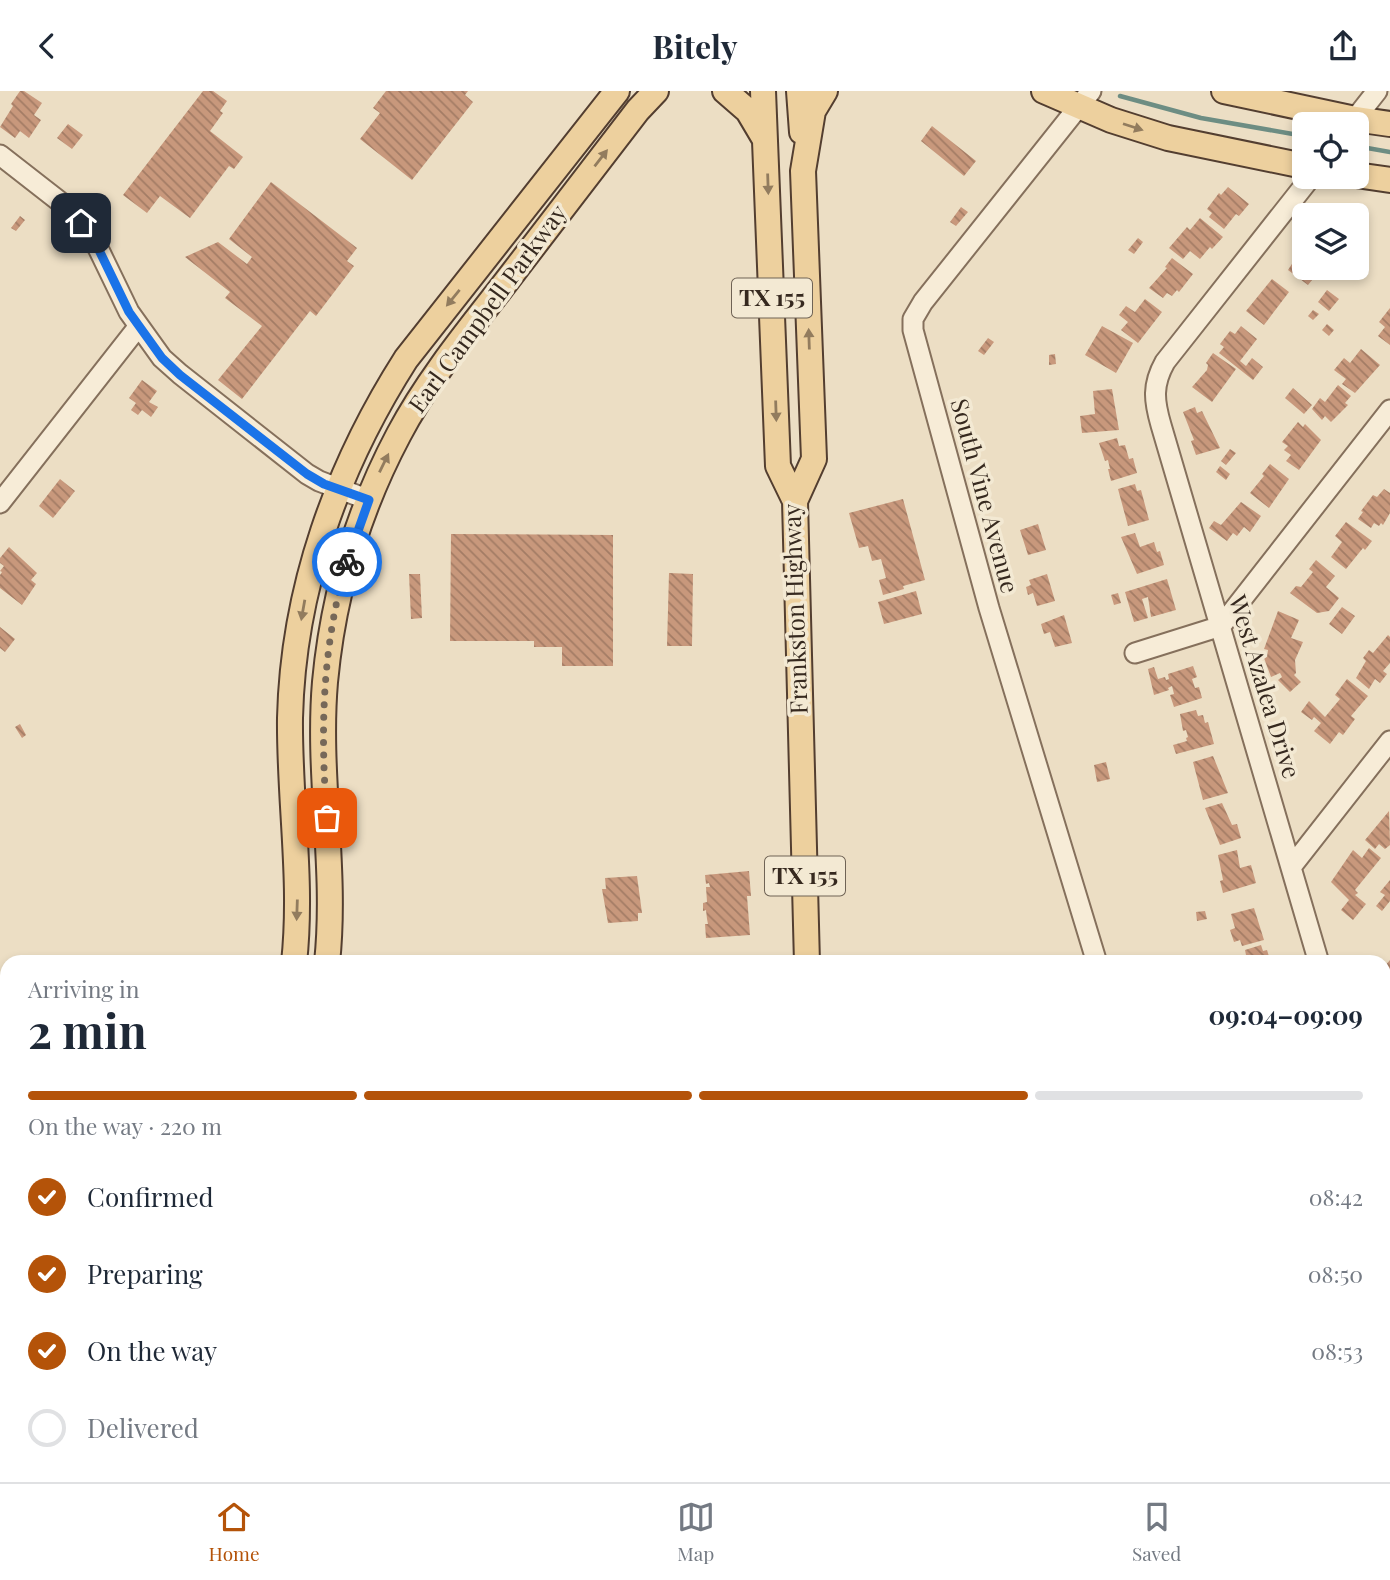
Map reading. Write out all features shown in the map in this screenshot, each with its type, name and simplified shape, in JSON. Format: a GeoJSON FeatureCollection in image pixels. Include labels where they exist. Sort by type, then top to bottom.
{"type":"FeatureCollection","features":[{"type":"Feature","properties":{"kind":"main road","name":"Earl Campbell Parkway"},"geometry":{"type":"LineString","coordinates":[[294,955],[297,876],[290,747],[292,689],[308,583],[337,488],[376,407],[420,339],[617,91]]}},
{"type":"Feature","properties":{"kind":"main road","name":"Earl Campbell Parkway"},"geometry":{"type":"LineString","coordinates":[[328,955],[331,873],[323,748],[325,681],[339,594],[369,500],[399,433],[447,359],[638,110],[656,91]]}},
{"type":"Feature","properties":{"kind":"main road"},"geometry":{"type":"LineString","coordinates":[[724,91],[748,111],[767,142]]}},
{"type":"Feature","properties":{"kind":"main road","name":"Frankston Highway"},"geometry":{"type":"LineString","coordinates":[[763,91],[778,466],[795,501],[807,955]]}},
{"type":"Feature","properties":{"kind":"main road","name":"TX 155"},"geometry":{"type":"LineString","coordinates":[[795,501],[814,459],[799,91]]}},
{"type":"Feature","properties":{"kind":"main road"},"geometry":{"type":"LineString","coordinates":[[803,171],[813,111],[825,91]]}},
{"type":"Feature","properties":{"kind":"main road"},"geometry":{"type":"LineString","coordinates":[[1044,91],[1086,98],[1111,120],[1168,138],[1292,164]]}},
{"type":"Feature","properties":{"kind":"main road"},"geometry":{"type":"LineString","coordinates":[[1224,91],[1311,112]]}},
{"type":"Feature","properties":{"kind":"main road"},"geometry":{"type":"LineString","coordinates":[[1369,123],[1390,124]]}},
{"type":"Feature","properties":{"kind":"main road"},"geometry":{"type":"LineString","coordinates":[[1369,177],[1390,180]]}},
{"type":"Feature","properties":{"kind":"main road"},"geometry":{"type":"LineString","coordinates":[[546,181],[569,200]]}},
{"type":"Feature","properties":{"kind":"main road"},"geometry":{"type":"LineString","coordinates":[[506,231],[532,248]]}},
{"type":"Feature","properties":{"kind":"main road"},"geometry":{"type":"LineString","coordinates":[[484,260],[508,280]]}},
{"type":"Feature","properties":{"kind":"main road"},"geometry":{"type":"LineString","coordinates":[[420,339],[447,359]]}},
{"type":"Feature","properties":{"kind":"main road"},"geometry":{"type":"LineString","coordinates":[[297,876],[331,873]]}},
{"type":"Feature","properties":{"kind":"street"},"geometry":{"type":"LineString","coordinates":[[1361,112],[1377,91]]}},
{"type":"Feature","properties":{"kind":"street","name":"South Vine Avenue"},"geometry":{"type":"LineString","coordinates":[[1086,98],[923,302],[914,319],[913,330],[989,608],[1095,955]]}},
{"type":"Feature","properties":{"kind":"street"},"geometry":{"type":"LineString","coordinates":[[0,155],[59,201],[81,223],[98,248],[138,327],[151,346],[180,375],[297,467],[319,481],[369,500]]}},
{"type":"Feature","properties":{"kind":"street","name":"West Azalea Drive"},"geometry":{"type":"LineString","coordinates":[[1302,189],[1165,362],[1156,376],[1153,392],[1317,955]]}},
{"type":"Feature","properties":{"kind":"street"},"geometry":{"type":"LineString","coordinates":[[0,503],[138,327]]}},
{"type":"Feature","properties":{"kind":"street"},"geometry":{"type":"LineString","coordinates":[[1135,653],[1221,626],[1390,410]]}},
{"type":"Feature","properties":{"kind":"street"},"geometry":{"type":"LineString","coordinates":[[1292,866],[1390,741]]}},
{"type":"Feature","properties":{"kind":"building"},"geometry":{"type":"Polygon","coordinates":[[[20,91],[42,103],[34,115],[41,120],[29,138],[20,131],[15,138],[0,127],[20,91]]]}},
{"type":"Feature","properties":{"kind":"building"},"geometry":{"type":"Polygon","coordinates":[[[203,91],[213,91],[227,101],[220,111],[223,113],[210,131],[243,157],[234,169],[229,166],[190,218],[160,196],[147,213],[123,195],[203,91]]]}},
{"type":"Feature","properties":{"kind":"building"},"geometry":{"type":"Polygon","coordinates":[[[386,91],[468,91],[465,95],[473,102],[412,180],[360,139],[380,113],[373,108],[386,91]]]}},
{"type":"Feature","properties":{"kind":"building"},"geometry":{"type":"Polygon","coordinates":[[[68,124],[83,135],[72,149],[57,138],[68,124]]]}},
{"type":"Feature","properties":{"kind":"building"},"geometry":{"type":"Polygon","coordinates":[[[932,126],[976,161],[964,176],[921,141],[932,126]]]}},
{"type":"Feature","properties":{"kind":"building"},"geometry":{"type":"Polygon","coordinates":[[[271,182],[357,248],[347,261],[354,266],[316,316],[310,311],[242,399],[218,380],[262,326],[225,298],[230,292],[185,257],[218,242],[247,264],[252,257],[229,239],[271,182]]]}},
{"type":"Feature","properties":{"kind":"building"},"geometry":{"type":"Polygon","coordinates":[[[1228,187],[1249,204],[1239,216],[1236,214],[1224,229],[1209,217],[1212,213],[1207,209],[1219,193],[1221,195],[1228,187]]]}},
{"type":"Feature","properties":{"kind":"building"},"geometry":{"type":"Polygon","coordinates":[[[961,207],[968,212],[956,226],[950,222],[961,207]]]}},
{"type":"Feature","properties":{"kind":"building"},"geometry":{"type":"Polygon","coordinates":[[[20,216],[25,220],[16,231],[11,228],[20,216]]]}},
{"type":"Feature","properties":{"kind":"building"},"geometry":{"type":"Polygon","coordinates":[[[1200,218],[1223,237],[1200,259],[1190,251],[1183,259],[1169,248],[1187,227],[1190,230],[1200,218]]]}},
{"type":"Feature","properties":{"kind":"building"},"geometry":{"type":"Polygon","coordinates":[[[1138,238],[1143,242],[1134,254],[1128,250],[1138,238]]]}},
{"type":"Feature","properties":{"kind":"building"},"geometry":{"type":"Polygon","coordinates":[[[1172,258],[1193,274],[1179,292],[1177,290],[1172,296],[1167,293],[1163,298],[1149,288],[1167,268],[1165,267],[1172,258]]]}},
{"type":"Feature","properties":{"kind":"building"},"geometry":{"type":"Polygon","coordinates":[[[1272,279],[1289,292],[1264,325],[1246,311],[1272,279]]]}},
{"type":"Feature","properties":{"kind":"building"},"geometry":{"type":"Polygon","coordinates":[[[1327,290],[1339,299],[1329,311],[1318,302],[1327,290]]]}},
{"type":"Feature","properties":{"kind":"building"},"geometry":{"type":"Polygon","coordinates":[[[1145,299],[1162,312],[1138,343],[1121,330],[1128,322],[1119,315],[1126,306],[1135,312],[1145,299]]]}},
{"type":"Feature","properties":{"kind":"building"},"geometry":{"type":"Polygon","coordinates":[[[1390,308],[1390,345],[1378,336],[1385,327],[1379,322],[1390,308]]]}},
{"type":"Feature","properties":{"kind":"building"},"geometry":{"type":"Polygon","coordinates":[[[1313,310],[1319,314],[1313,320],[1308,316],[1313,310]]]}},
{"type":"Feature","properties":{"kind":"building"},"geometry":{"type":"Polygon","coordinates":[[[1327,324],[1334,330],[1329,336],[1322,330],[1327,324]]]}},
{"type":"Feature","properties":{"kind":"building"},"geometry":{"type":"Polygon","coordinates":[[[1102,326],[1133,343],[1116,373],[1085,355],[1102,326]]]}},
{"type":"Feature","properties":{"kind":"building"},"geometry":{"type":"Polygon","coordinates":[[[1241,326],[1257,339],[1240,361],[1246,366],[1252,358],[1263,367],[1253,380],[1219,353],[1224,347],[1220,344],[1230,331],[1235,334],[1241,326]]]}},
{"type":"Feature","properties":{"kind":"building"},"geometry":{"type":"Polygon","coordinates":[[[988,338],[994,342],[984,355],[978,351],[988,338]]]}},
{"type":"Feature","properties":{"kind":"building"},"geometry":{"type":"Polygon","coordinates":[[[1361,349],[1380,365],[1355,393],[1342,384],[1346,379],[1334,370],[1344,358],[1350,363],[1361,349]]]}},
{"type":"Feature","properties":{"kind":"building"},"geometry":{"type":"Polygon","coordinates":[[[1213,353],[1236,369],[1212,402],[1192,387],[1207,370],[1206,363],[1213,353]]]}},
{"type":"Feature","properties":{"kind":"building"},"geometry":{"type":"Polygon","coordinates":[[[1055,354],[1056,364],[1049,365],[1049,355],[1055,354]]]}},
{"type":"Feature","properties":{"kind":"building"},"geometry":{"type":"Polygon","coordinates":[[[142,380],[157,391],[149,402],[158,407],[151,417],[142,410],[138,415],[131,410],[136,403],[129,398],[142,380]]]}},
{"type":"Feature","properties":{"kind":"building"},"geometry":{"type":"Polygon","coordinates":[[[1338,385],[1351,396],[1345,403],[1348,405],[1331,422],[1325,416],[1322,420],[1312,409],[1320,398],[1325,402],[1338,385]]]}},
{"type":"Feature","properties":{"kind":"building"},"geometry":{"type":"Polygon","coordinates":[[[1293,388],[1312,405],[1304,414],[1285,398],[1293,388]]]}},
{"type":"Feature","properties":{"kind":"building"},"geometry":{"type":"Polygon","coordinates":[[[1112,389],[1119,430],[1082,433],[1080,416],[1095,414],[1093,391],[1112,389]]]}},
{"type":"Feature","properties":{"kind":"building"},"geometry":{"type":"Polygon","coordinates":[[[1195,407],[1197,413],[1202,411],[1220,448],[1196,455],[1191,441],[1194,440],[1183,412],[1195,407]]]}},
{"type":"Feature","properties":{"kind":"building"},"geometry":{"type":"Polygon","coordinates":[[[1298,422],[1303,427],[1305,424],[1321,440],[1299,470],[1286,461],[1291,455],[1284,450],[1288,446],[1282,442],[1298,422]]]}},
{"type":"Feature","properties":{"kind":"building"},"geometry":{"type":"Polygon","coordinates":[[[1117,438],[1119,446],[1125,445],[1129,459],[1133,458],[1137,473],[1111,481],[1108,460],[1105,461],[1099,443],[1117,438]]]}},
{"type":"Feature","properties":{"kind":"building"},"geometry":{"type":"Polygon","coordinates":[[[1230,449],[1236,453],[1226,465],[1221,461],[1230,449]]]}},
{"type":"Feature","properties":{"kind":"building"},"geometry":{"type":"Polygon","coordinates":[[[1270,464],[1289,479],[1269,508],[1250,493],[1270,464]]]}},
{"type":"Feature","properties":{"kind":"building"},"geometry":{"type":"Polygon","coordinates":[[[1220,466],[1230,474],[1226,480],[1216,472],[1220,466]]]}},
{"type":"Feature","properties":{"kind":"building"},"geometry":{"type":"Polygon","coordinates":[[[60,479],[75,491],[53,518],[39,506],[60,479]]]}},
{"type":"Feature","properties":{"kind":"building"},"geometry":{"type":"Polygon","coordinates":[[[1135,484],[1137,491],[1141,490],[1149,520],[1128,526],[1118,489],[1135,484]]]}},
{"type":"Feature","properties":{"kind":"building"},"geometry":{"type":"Polygon","coordinates":[[[1384,489],[1390,493],[1390,513],[1383,525],[1374,523],[1371,528],[1358,519],[1373,495],[1377,497],[1384,489]]]}},
{"type":"Feature","properties":{"kind":"building"},"geometry":{"type":"Polygon","coordinates":[[[903,499],[925,580],[883,595],[879,580],[886,578],[881,559],[872,561],[868,546],[859,548],[849,513],[903,499]]]}},
{"type":"Feature","properties":{"kind":"building"},"geometry":{"type":"Polygon","coordinates":[[[1241,502],[1261,516],[1250,532],[1244,527],[1237,536],[1233,533],[1227,541],[1209,528],[1214,521],[1221,525],[1241,502]]]}},
{"type":"Feature","properties":{"kind":"building"},"geometry":{"type":"Polygon","coordinates":[[[1346,522],[1372,541],[1346,569],[1331,557],[1342,542],[1335,536],[1346,522]]]}},
{"type":"Feature","properties":{"kind":"building"},"geometry":{"type":"Polygon","coordinates":[[[1038,524],[1046,550],[1028,555],[1020,530],[1038,524]]]}},
{"type":"Feature","properties":{"kind":"building"},"geometry":{"type":"Polygon","coordinates":[[[1135,533],[1140,547],[1154,542],[1164,565],[1137,574],[1121,537],[1135,533]]]}},
{"type":"Feature","properties":{"kind":"building"},"geometry":{"type":"Polygon","coordinates":[[[451,534],[613,535],[613,666],[562,666],[562,647],[534,647],[534,641],[450,641],[451,534]]]}},
{"type":"Feature","properties":{"kind":"building"},"geometry":{"type":"Polygon","coordinates":[[[9,547],[37,573],[31,580],[36,584],[22,605],[0,588],[0,571],[4,566],[0,563],[0,558],[9,547]]]}},
{"type":"Feature","properties":{"kind":"building"},"geometry":{"type":"Polygon","coordinates":[[[1316,560],[1335,576],[1326,587],[1339,598],[1329,611],[1317,613],[1290,593],[1296,586],[1301,587],[1313,572],[1309,569],[1316,560]]]}},
{"type":"Feature","properties":{"kind":"building"},"geometry":{"type":"Polygon","coordinates":[[[669,573],[693,574],[692,646],[667,646],[669,573]]]}},
{"type":"Feature","properties":{"kind":"building"},"geometry":{"type":"Polygon","coordinates":[[[409,574],[420,574],[422,618],[411,619],[409,574]]]}},
{"type":"Feature","properties":{"kind":"building"},"geometry":{"type":"Polygon","coordinates":[[[1047,574],[1055,601],[1037,606],[1033,593],[1028,595],[1026,587],[1031,585],[1029,580],[1047,574]]]}},
{"type":"Feature","properties":{"kind":"building"},"geometry":{"type":"Polygon","coordinates":[[[1167,579],[1176,610],[1151,617],[1148,597],[1142,599],[1148,618],[1134,622],[1125,592],[1167,579]]]}},
{"type":"Feature","properties":{"kind":"building"},"geometry":{"type":"Polygon","coordinates":[[[916,591],[922,614],[884,624],[878,602],[916,591]]]}},
{"type":"Feature","properties":{"kind":"building"},"geometry":{"type":"Polygon","coordinates":[[[1118,593],[1121,603],[1114,605],[1111,595],[1118,593]]]}},
{"type":"Feature","properties":{"kind":"building"},"geometry":{"type":"Polygon","coordinates":[[[1342,607],[1355,616],[1342,634],[1329,624],[1342,607]]]}},
{"type":"Feature","properties":{"kind":"building"},"geometry":{"type":"Polygon","coordinates":[[[1278,611],[1299,620],[1291,638],[1303,642],[1295,660],[1294,675],[1301,682],[1290,692],[1278,680],[1282,677],[1280,673],[1271,677],[1264,658],[1267,657],[1268,650],[1264,649],[1278,611]]]}},
{"type":"Feature","properties":{"kind":"building"},"geometry":{"type":"Polygon","coordinates":[[[1064,615],[1072,643],[1055,647],[1050,632],[1044,634],[1041,624],[1064,615]]]}},
{"type":"Feature","properties":{"kind":"building"},"geometry":{"type":"Polygon","coordinates":[[[0,627],[15,639],[5,652],[0,648],[0,627]]]}},
{"type":"Feature","properties":{"kind":"building"},"geometry":{"type":"Polygon","coordinates":[[[1388,635],[1390,663],[1383,671],[1387,674],[1380,683],[1375,679],[1369,689],[1356,678],[1366,661],[1363,658],[1369,650],[1373,653],[1388,635]]]}},
{"type":"Feature","properties":{"kind":"building"},"geometry":{"type":"Polygon","coordinates":[[[1193,666],[1197,677],[1192,679],[1195,688],[1199,687],[1202,698],[1174,707],[1170,695],[1174,694],[1172,686],[1169,690],[1154,695],[1148,669],[1154,667],[1158,679],[1165,677],[1166,680],[1169,679],[1168,674],[1193,666]]]}},
{"type":"Feature","properties":{"kind":"building"},"geometry":{"type":"Polygon","coordinates":[[[1347,679],[1368,696],[1351,716],[1355,719],[1343,735],[1339,732],[1330,744],[1314,731],[1321,723],[1301,712],[1309,701],[1325,717],[1340,699],[1335,695],[1347,679]]]}},
{"type":"Feature","properties":{"kind":"building"},"geometry":{"type":"Polygon","coordinates":[[[1196,710],[1198,716],[1203,715],[1205,723],[1208,722],[1214,744],[1176,754],[1173,745],[1187,741],[1188,737],[1186,730],[1183,731],[1180,714],[1196,710]]]}},
{"type":"Feature","properties":{"kind":"building"},"geometry":{"type":"Polygon","coordinates":[[[20,724],[26,735],[22,738],[15,727],[20,724]]]}},
{"type":"Feature","properties":{"kind":"building"},"geometry":{"type":"Polygon","coordinates":[[[1213,756],[1228,793],[1203,800],[1193,762],[1213,756]]]}},
{"type":"Feature","properties":{"kind":"building"},"geometry":{"type":"Polygon","coordinates":[[[1106,762],[1110,779],[1097,782],[1094,765],[1106,762]]]}},
{"type":"Feature","properties":{"kind":"building"},"geometry":{"type":"Polygon","coordinates":[[[1222,803],[1232,825],[1237,824],[1241,838],[1220,845],[1205,808],[1222,803]]]}},
{"type":"Feature","properties":{"kind":"building"},"geometry":{"type":"Polygon","coordinates":[[[1389,811],[1390,845],[1385,849],[1379,844],[1375,849],[1365,840],[1389,811]]]}},
{"type":"Feature","properties":{"kind":"building"},"geometry":{"type":"Polygon","coordinates":[[[1369,848],[1381,858],[1355,890],[1358,893],[1355,895],[1366,904],[1353,920],[1341,910],[1349,900],[1331,882],[1353,850],[1362,858],[1369,848]]]}},
{"type":"Feature","properties":{"kind":"building"},"geometry":{"type":"Polygon","coordinates":[[[1237,850],[1240,868],[1251,865],[1256,883],[1223,893],[1218,855],[1237,850]]]}},
{"type":"Feature","properties":{"kind":"building"},"geometry":{"type":"Polygon","coordinates":[[[749,871],[751,896],[747,896],[750,935],[706,938],[705,924],[708,924],[703,903],[707,902],[706,887],[710,887],[709,883],[706,884],[705,875],[749,871]]]}},
{"type":"Feature","properties":{"kind":"building"},"geometry":{"type":"Polygon","coordinates":[[[637,876],[642,913],[638,913],[638,921],[608,923],[602,889],[606,889],[605,878],[637,876]]]}},
{"type":"Feature","properties":{"kind":"building"},"geometry":{"type":"Polygon","coordinates":[[[1390,880],[1390,901],[1382,911],[1376,906],[1385,895],[1380,892],[1390,880]]]}},
{"type":"Feature","properties":{"kind":"building"},"geometry":{"type":"Polygon","coordinates":[[[1254,908],[1264,940],[1242,946],[1240,940],[1234,942],[1230,930],[1235,928],[1231,914],[1254,908]]]}},
{"type":"Feature","properties":{"kind":"building"},"geometry":{"type":"Polygon","coordinates":[[[1205,911],[1207,919],[1197,921],[1196,912],[1205,911]]]}},
{"type":"Feature","properties":{"kind":"building"},"geometry":{"type":"Polygon","coordinates":[[[1261,945],[1269,955],[1246,955],[1245,950],[1261,945]]]}},
{"type":"Feature","properties":{"kind":"waterway"},"geometry":{"type":"LineString","coordinates":[[1120,96],[1201,118],[1292,134]]}},
{"type":"Feature","properties":{"kind":"waterway"},"geometry":{"type":"LineString","coordinates":[[1369,148],[1390,152]]}},
{"type":"Feature","properties":{"kind":"way so far"},"geometry":{"type":"LineString","coordinates":[[327,818],[323,748],[325,681],[330,638],[347,562]]}},
{"type":"Feature","properties":{"kind":"route"},"geometry":{"type":"LineString","coordinates":[[81,223],[98,248],[129,312],[151,346],[172,367],[307,474],[324,484],[369,500],[347,562]]}}]}
